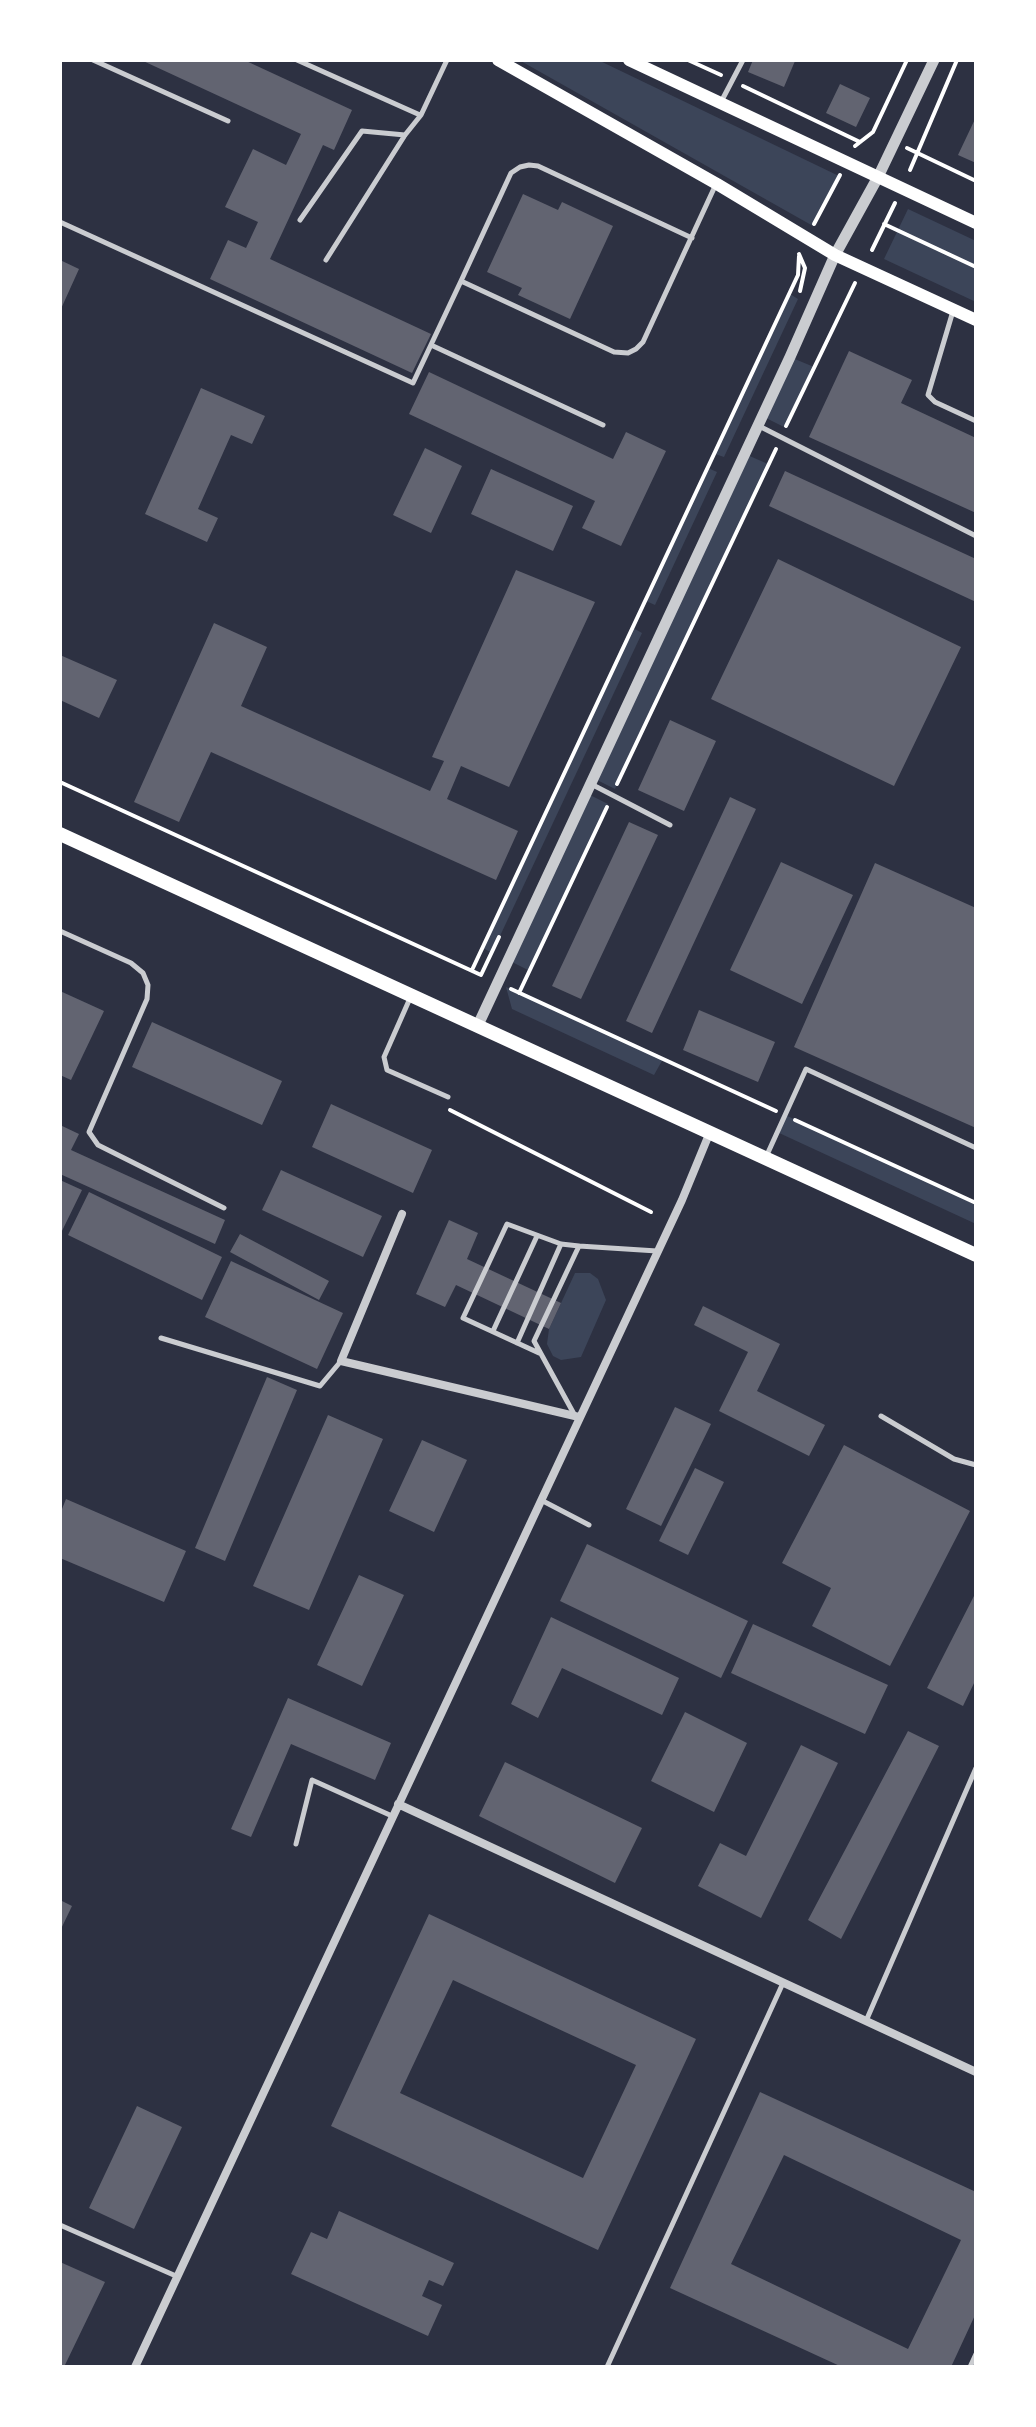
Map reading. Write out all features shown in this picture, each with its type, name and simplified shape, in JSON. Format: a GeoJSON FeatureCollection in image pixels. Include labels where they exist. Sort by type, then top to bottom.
{"type":"FeatureCollection","features":[{"type":"Feature","properties":{"kind":"main road"},"geometry":{"type":"LineString","coordinates":[[498,60],[835,255],[976,320]]}},
{"type":"Feature","properties":{"kind":"main road"},"geometry":{"type":"LineString","coordinates":[[629,60],[976,223]]}},
{"type":"Feature","properties":{"kind":"main road"},"geometry":{"type":"LineString","coordinates":[[60,834],[976,1255]]}},
{"type":"Feature","properties":{"kind":"street"},"geometry":{"type":"LineString","coordinates":[[478,1025],[835,255],[878,177],[934,60]]}},
{"type":"Feature","properties":{"kind":"street"},"geometry":{"type":"LineString","coordinates":[[135,2367],[541,1500],[576,1416],[658,1251],[710,1132]]}},
{"type":"Feature","properties":{"kind":"street"},"geometry":{"type":"LineString","coordinates":[[402,1214],[341,1361],[576,1416]]}},
{"type":"Feature","properties":{"kind":"street"},"geometry":{"type":"LineString","coordinates":[[398,1804],[976,2072]]}},
{"type":"Feature","properties":{"kind":"lane"},"geometry":{"type":"LineString","coordinates":[[93,60],[228,121]]}},
{"type":"Feature","properties":{"kind":"lane"},"geometry":{"type":"LineString","coordinates":[[297,60],[421,115]]}},
{"type":"Feature","properties":{"kind":"lane"},"geometry":{"type":"LineString","coordinates":[[326,260],[405,135],[421,115],[447,60]]}},
{"type":"Feature","properties":{"kind":"lane"},"geometry":{"type":"LineString","coordinates":[[720,103],[743,60]]}},
{"type":"Feature","properties":{"kind":"lane"},"geometry":{"type":"LineString","coordinates":[[300,220],[362,131],[405,135]]}},
{"type":"Feature","properties":{"kind":"lane"},"geometry":{"type":"LineString","coordinates":[[60,222],[413,383],[511,173],[529,165],[553,173],[692,238]]}},
{"type":"Feature","properties":{"kind":"lane"},"geometry":{"type":"LineString","coordinates":[[461,281],[614,352],[628,353],[643,342],[717,184]]}},
{"type":"Feature","properties":{"kind":"lane"},"geometry":{"type":"LineString","coordinates":[[953,310],[928,395],[935,402],[976,421]]}},
{"type":"Feature","properties":{"kind":"lane"},"geometry":{"type":"LineString","coordinates":[[431,345],[603,425]]}},
{"type":"Feature","properties":{"kind":"lane"},"geometry":{"type":"LineString","coordinates":[[758,426],[976,536]]}},
{"type":"Feature","properties":{"kind":"lane"},"geometry":{"type":"LineString","coordinates":[[591,784],[670,825]]}},
{"type":"Feature","properties":{"kind":"lane"},"geometry":{"type":"LineString","coordinates":[[60,931],[131,963],[143,973],[148,985],[147,999],[89,1132],[98,1145],[224,1208]]}},
{"type":"Feature","properties":{"kind":"lane"},"geometry":{"type":"LineString","coordinates":[[412,995],[384,1057],[387,1070],[448,1097]]}},
{"type":"Feature","properties":{"kind":"lane"},"geometry":{"type":"LineString","coordinates":[[766,1158],[806,1069],[976,1148]]}},
{"type":"Feature","properties":{"kind":"lane"},"geometry":{"type":"LineString","coordinates":[[541,1354],[463,1318],[507,1224],[561,1244],[658,1251]]}},
{"type":"Feature","properties":{"kind":"lane"},"geometry":{"type":"LineString","coordinates":[[493,1331],[537,1236]]}},
{"type":"Feature","properties":{"kind":"lane"},"geometry":{"type":"LineString","coordinates":[[517,1343],[561,1244]]}},
{"type":"Feature","properties":{"kind":"lane"},"geometry":{"type":"LineString","coordinates":[[576,1416],[534,1341],[579,1246]]}},
{"type":"Feature","properties":{"kind":"lane"},"geometry":{"type":"LineString","coordinates":[[161,1338],[320,1386],[341,1361]]}},
{"type":"Feature","properties":{"kind":"lane"},"geometry":{"type":"LineString","coordinates":[[881,1416],[954,1459],[976,1465]]}},
{"type":"Feature","properties":{"kind":"lane"},"geometry":{"type":"LineString","coordinates":[[541,1500],[589,1525]]}},
{"type":"Feature","properties":{"kind":"lane"},"geometry":{"type":"LineString","coordinates":[[866,2022],[976,1768]]}},
{"type":"Feature","properties":{"kind":"lane"},"geometry":{"type":"LineString","coordinates":[[296,1844],[312,1780],[392,1816]]}},
{"type":"Feature","properties":{"kind":"lane"},"geometry":{"type":"LineString","coordinates":[[607,2367],[783,1983]]}},
{"type":"Feature","properties":{"kind":"lane"},"geometry":{"type":"LineString","coordinates":[[60,2225],[176,2276]]}},
{"type":"Feature","properties":{"kind":"lane"},"geometry":{"type":"LineString","coordinates":[[970,2367],[976,2354]]}},
{"type":"Feature","properties":{"kind":"path"},"geometry":{"type":"LineString","coordinates":[[688,60],[857,144],[873,132],[907,60]]}},
{"type":"Feature","properties":{"kind":"path"},"geometry":{"type":"LineString","coordinates":[[910,170],[957,60]]}},
{"type":"Feature","properties":{"kind":"path"},"geometry":{"type":"LineString","coordinates":[[873,132],[881,136]]}},
{"type":"Feature","properties":{"kind":"path"},"geometry":{"type":"LineString","coordinates":[[918,153],[976,181]]}},
{"type":"Feature","properties":{"kind":"path"},"geometry":{"type":"LineString","coordinates":[[813,226],[839,176]]}},
{"type":"Feature","properties":{"kind":"path"},"geometry":{"type":"LineString","coordinates":[[872,250],[895,203]]}},
{"type":"Feature","properties":{"kind":"path"},"geometry":{"type":"LineString","coordinates":[[884,224],[976,267]]}},
{"type":"Feature","properties":{"kind":"path"},"geometry":{"type":"LineString","coordinates":[[472,971],[798,275],[799,253]]}},
{"type":"Feature","properties":{"kind":"path"},"geometry":{"type":"LineString","coordinates":[[519,993],[857,281]]}},
{"type":"Feature","properties":{"kind":"path"},"geometry":{"type":"LineString","coordinates":[[60,782],[481,975]]}},
{"type":"Feature","properties":{"kind":"path"},"geometry":{"type":"LineString","coordinates":[[506,987],[976,1203]]}},
{"type":"Feature","properties":{"kind":"path"},"geometry":{"type":"LineString","coordinates":[[448,1097],[449,1110],[651,1212]]}},
{"type":"Feature","properties":{"kind":"shaded area"},"geometry":{"type":"Polygon","coordinates":[[[519,60],[598,60],[839,176],[813,226],[519,60]]]}},
{"type":"Feature","properties":{"kind":"shaded area"},"geometry":{"type":"Polygon","coordinates":[[[908,209],[976,241],[976,302],[884,259],[908,209]]]}},
{"type":"Feature","properties":{"kind":"shaded area"},"geometry":{"type":"Polygon","coordinates":[[[790,294],[798,299],[724,457],[715,454],[790,294]]]}},
{"type":"Feature","properties":{"kind":"shaded area"},"geometry":{"type":"Polygon","coordinates":[[[790,357],[814,367],[786,428],[762,416],[790,357]]]}},
{"type":"Feature","properties":{"kind":"shaded area"},"geometry":{"type":"Polygon","coordinates":[[[745,454],[768,464],[615,789],[593,778],[745,454]]]}},
{"type":"Feature","properties":{"kind":"shaded area"},"geometry":{"type":"Polygon","coordinates":[[[708,468],[717,472],[655,605],[646,601],[708,468]]]}},
{"type":"Feature","properties":{"kind":"shaded area"},"geometry":{"type":"Polygon","coordinates":[[[633,628],[642,633],[492,953],[483,948],[633,628]]]}},
{"type":"Feature","properties":{"kind":"shaded area"},"geometry":{"type":"Polygon","coordinates":[[[586,793],[608,804],[530,971],[508,960],[586,793]]]}},
{"type":"Feature","properties":{"kind":"shaded area"},"geometry":{"type":"Polygon","coordinates":[[[506,987],[663,1059],[654,1075],[512,1009],[506,987]]]}},
{"type":"Feature","properties":{"kind":"shaded area"},"geometry":{"type":"Polygon","coordinates":[[[785,1115],[976,1203],[976,1224],[777,1132],[785,1115]]]}},
{"type":"Feature","properties":{"kind":"shaded area"},"geometry":{"type":"Polygon","coordinates":[[[575,1273],[590,1273],[598,1279],[606,1300],[581,1357],[561,1360],[553,1356],[547,1344],[549,1329],[575,1273]]]}},
{"type":"Feature","properties":{"kind":"building"},"geometry":{"type":"Polygon","coordinates":[[[141,60],[244,60],[352,110],[334,150],[323,145],[270,259],[431,334],[412,373],[210,279],[228,240],[246,248],[258,222],[225,207],[253,149],[286,165],[301,134],[141,60]]]}},
{"type":"Feature","properties":{"kind":"building"},"geometry":{"type":"Polygon","coordinates":[[[753,60],[795,61],[784,87],[748,72],[753,60]]]}},
{"type":"Feature","properties":{"kind":"building"},"geometry":{"type":"Polygon","coordinates":[[[840,84],[870,98],[856,127],[826,113],[840,84]]]}},
{"type":"Feature","properties":{"kind":"building"},"geometry":{"type":"Polygon","coordinates":[[[976,117],[976,163],[958,155],[976,117]]]}},
{"type":"Feature","properties":{"kind":"building"},"geometry":{"type":"Polygon","coordinates":[[[523,194],[558,210],[562,202],[613,226],[570,319],[518,295],[522,288],[487,272],[523,194]]]}},
{"type":"Feature","properties":{"kind":"building"},"geometry":{"type":"Polygon","coordinates":[[[60,260],[79,269],[60,311],[60,260]]]}},
{"type":"Feature","properties":{"kind":"building"},"geometry":{"type":"Polygon","coordinates":[[[849,351],[912,380],[901,403],[976,438],[976,513],[809,437],[849,351]]]}},
{"type":"Feature","properties":{"kind":"building"},"geometry":{"type":"Polygon","coordinates":[[[429,372],[613,459],[626,432],[666,451],[621,546],[582,528],[595,501],[409,414],[429,372]]]}},
{"type":"Feature","properties":{"kind":"building"},"geometry":{"type":"Polygon","coordinates":[[[201,388],[265,416],[252,444],[231,435],[198,509],[218,518],[207,542],[145,514],[201,388]]]}},
{"type":"Feature","properties":{"kind":"building"},"geometry":{"type":"Polygon","coordinates":[[[425,448],[462,466],[431,533],[393,515],[425,448]]]}},
{"type":"Feature","properties":{"kind":"building"},"geometry":{"type":"Polygon","coordinates":[[[491,469],[573,506],[553,551],[471,514],[491,469]]]}},
{"type":"Feature","properties":{"kind":"building"},"geometry":{"type":"Polygon","coordinates":[[[785,471],[976,559],[976,602],[769,506],[785,471]]]}},
{"type":"Feature","properties":{"kind":"building"},"geometry":{"type":"Polygon","coordinates":[[[778,559],[961,647],[894,786],[711,699],[778,559]]]}},
{"type":"Feature","properties":{"kind":"building"},"geometry":{"type":"Polygon","coordinates":[[[516,570],[595,602],[509,787],[461,766],[447,799],[518,831],[496,880],[211,752],[179,822],[134,802],[214,623],[267,647],[241,706],[430,791],[444,761],[432,757],[516,570]]]}},
{"type":"Feature","properties":{"kind":"building"},"geometry":{"type":"Polygon","coordinates":[[[60,655],[117,680],[99,718],[60,700],[60,655]]]}},
{"type":"Feature","properties":{"kind":"building"},"geometry":{"type":"Polygon","coordinates":[[[670,720],[716,741],[684,811],[638,790],[670,720]]]}},
{"type":"Feature","properties":{"kind":"building"},"geometry":{"type":"Polygon","coordinates":[[[730,797],[756,809],[652,1033],[626,1021],[730,797]]]}},
{"type":"Feature","properties":{"kind":"building"},"geometry":{"type":"Polygon","coordinates":[[[629,822],[658,835],[581,999],[552,986],[629,822]]]}},
{"type":"Feature","properties":{"kind":"building"},"geometry":{"type":"Polygon","coordinates":[[[781,862],[853,895],[802,1004],[730,970],[781,862]]]}},
{"type":"Feature","properties":{"kind":"building"},"geometry":{"type":"Polygon","coordinates":[[[875,863],[976,908],[976,1128],[794,1047],[875,863]]]}},
{"type":"Feature","properties":{"kind":"building"},"geometry":{"type":"Polygon","coordinates":[[[60,991],[104,1011],[71,1080],[60,1075],[60,991]]]}},
{"type":"Feature","properties":{"kind":"building"},"geometry":{"type":"Polygon","coordinates":[[[699,1010],[775,1042],[758,1082],[683,1050],[699,1010]]]}},
{"type":"Feature","properties":{"kind":"building"},"geometry":{"type":"Polygon","coordinates":[[[152,1022],[282,1081],[262,1125],[132,1067],[152,1022]]]}},
{"type":"Feature","properties":{"kind":"building"},"geometry":{"type":"Polygon","coordinates":[[[331,1104],[432,1150],[413,1193],[312,1147],[331,1104]]]}},
{"type":"Feature","properties":{"kind":"building"},"geometry":{"type":"Polygon","coordinates":[[[60,1125],[79,1134],[71,1150],[225,1220],[215,1244],[60,1174],[60,1125]]]}},
{"type":"Feature","properties":{"kind":"building"},"geometry":{"type":"Polygon","coordinates":[[[281,1170],[382,1216],[363,1257],[262,1210],[281,1170]]]}},
{"type":"Feature","properties":{"kind":"building"},"geometry":{"type":"Polygon","coordinates":[[[60,1180],[82,1190],[60,1235],[60,1180]]]}},
{"type":"Feature","properties":{"kind":"building"},"geometry":{"type":"Polygon","coordinates":[[[89,1192],[222,1257],[202,1300],[68,1235],[89,1192]]]}},
{"type":"Feature","properties":{"kind":"building"},"geometry":{"type":"Polygon","coordinates":[[[449,1220],[478,1233],[467,1259],[561,1303],[549,1329],[456,1285],[445,1307],[416,1294],[449,1220]]]}},
{"type":"Feature","properties":{"kind":"building"},"geometry":{"type":"Polygon","coordinates":[[[240,1234],[329,1281],[319,1300],[230,1252],[240,1234]]]}},
{"type":"Feature","properties":{"kind":"building"},"geometry":{"type":"Polygon","coordinates":[[[231,1261],[343,1313],[317,1369],[205,1317],[231,1261]]]}},
{"type":"Feature","properties":{"kind":"building"},"geometry":{"type":"Polygon","coordinates":[[[703,1306],[780,1344],[757,1391],[825,1425],[809,1456],[719,1411],[748,1352],[694,1325],[703,1306]]]}},
{"type":"Feature","properties":{"kind":"building"},"geometry":{"type":"Polygon","coordinates":[[[267,1377],[297,1390],[225,1561],[195,1548],[267,1377]]]}},
{"type":"Feature","properties":{"kind":"building"},"geometry":{"type":"Polygon","coordinates":[[[675,1407],[711,1424],[661,1526],[626,1509],[675,1407]]]}},
{"type":"Feature","properties":{"kind":"building"},"geometry":{"type":"Polygon","coordinates":[[[328,1415],[383,1439],[309,1610],[253,1586],[328,1415]]]}},
{"type":"Feature","properties":{"kind":"building"},"geometry":{"type":"Polygon","coordinates":[[[422,1440],[467,1460],[434,1532],[389,1511],[422,1440]]]}},
{"type":"Feature","properties":{"kind":"building"},"geometry":{"type":"Polygon","coordinates":[[[844,1445],[970,1511],[890,1666],[812,1626],[831,1588],[782,1563],[844,1445]]]}},
{"type":"Feature","properties":{"kind":"building"},"geometry":{"type":"Polygon","coordinates":[[[695,1468],[724,1482],[688,1555],[659,1541],[695,1468]]]}},
{"type":"Feature","properties":{"kind":"building"},"geometry":{"type":"Polygon","coordinates":[[[66,1499],[186,1551],[164,1602],[60,1558],[60,1514],[66,1499]]]}},
{"type":"Feature","properties":{"kind":"building"},"geometry":{"type":"Polygon","coordinates":[[[587,1544],[748,1621],[721,1678],[560,1601],[587,1544]]]}},
{"type":"Feature","properties":{"kind":"building"},"geometry":{"type":"Polygon","coordinates":[[[359,1575],[404,1595],[362,1686],[317,1665],[359,1575]]]}},
{"type":"Feature","properties":{"kind":"building"},"geometry":{"type":"Polygon","coordinates":[[[976,1592],[976,1679],[963,1706],[927,1688],[976,1592]]]}},
{"type":"Feature","properties":{"kind":"building"},"geometry":{"type":"Polygon","coordinates":[[[551,1617],[679,1678],[662,1715],[562,1668],[538,1718],[511,1704],[551,1617]]]}},
{"type":"Feature","properties":{"kind":"building"},"geometry":{"type":"Polygon","coordinates":[[[753,1624],[888,1685],[865,1734],[731,1673],[753,1624]]]}},
{"type":"Feature","properties":{"kind":"building"},"geometry":{"type":"Polygon","coordinates":[[[288,1698],[391,1743],[375,1780],[291,1744],[251,1837],[231,1829],[288,1698]]]}},
{"type":"Feature","properties":{"kind":"building"},"geometry":{"type":"Polygon","coordinates":[[[685,1712],[747,1743],[714,1812],[651,1781],[685,1712]]]}},
{"type":"Feature","properties":{"kind":"building"},"geometry":{"type":"Polygon","coordinates":[[[908,1731],[939,1746],[841,1939],[808,1920],[908,1731]]]}},
{"type":"Feature","properties":{"kind":"building"},"geometry":{"type":"Polygon","coordinates":[[[801,1745],[838,1763],[761,1918],[698,1886],[720,1843],[746,1856],[801,1745]]]}},
{"type":"Feature","properties":{"kind":"building"},"geometry":{"type":"Polygon","coordinates":[[[505,1762],[642,1828],[615,1883],[479,1816],[505,1762]]]}},
{"type":"Feature","properties":{"kind":"building"},"geometry":{"type":"Polygon","coordinates":[[[60,1900],[72,1906],[60,1931],[60,1900]]]}},
{"type":"Feature","properties":{"kind":"building"},"geometry":{"type":"Polygon","coordinates":[[[429,1914],[696,2039],[598,2250],[331,2126],[429,1914]],[[453,1980],[400,2093],[583,2178],[636,2065],[453,1980]]]}},
{"type":"Feature","properties":{"kind":"building"},"geometry":{"type":"Polygon","coordinates":[[[760,2092],[976,2192],[976,2313],[951,2367],[842,2367],[670,2288],[760,2092]],[[784,2155],[731,2264],[908,2349],[961,2240],[784,2155]]]}},
{"type":"Feature","properties":{"kind":"building"},"geometry":{"type":"Polygon","coordinates":[[[137,2106],[182,2127],[134,2229],[89,2208],[137,2106]]]}},
{"type":"Feature","properties":{"kind":"building"},"geometry":{"type":"Polygon","coordinates":[[[339,2211],[454,2263],[443,2286],[429,2280],[422,2296],[442,2305],[428,2336],[291,2274],[311,2232],[327,2239],[339,2211]]]}},
{"type":"Feature","properties":{"kind":"building"},"geometry":{"type":"Polygon","coordinates":[[[60,2262],[105,2282],[64,2367],[60,2367],[60,2262]]]}}]}
